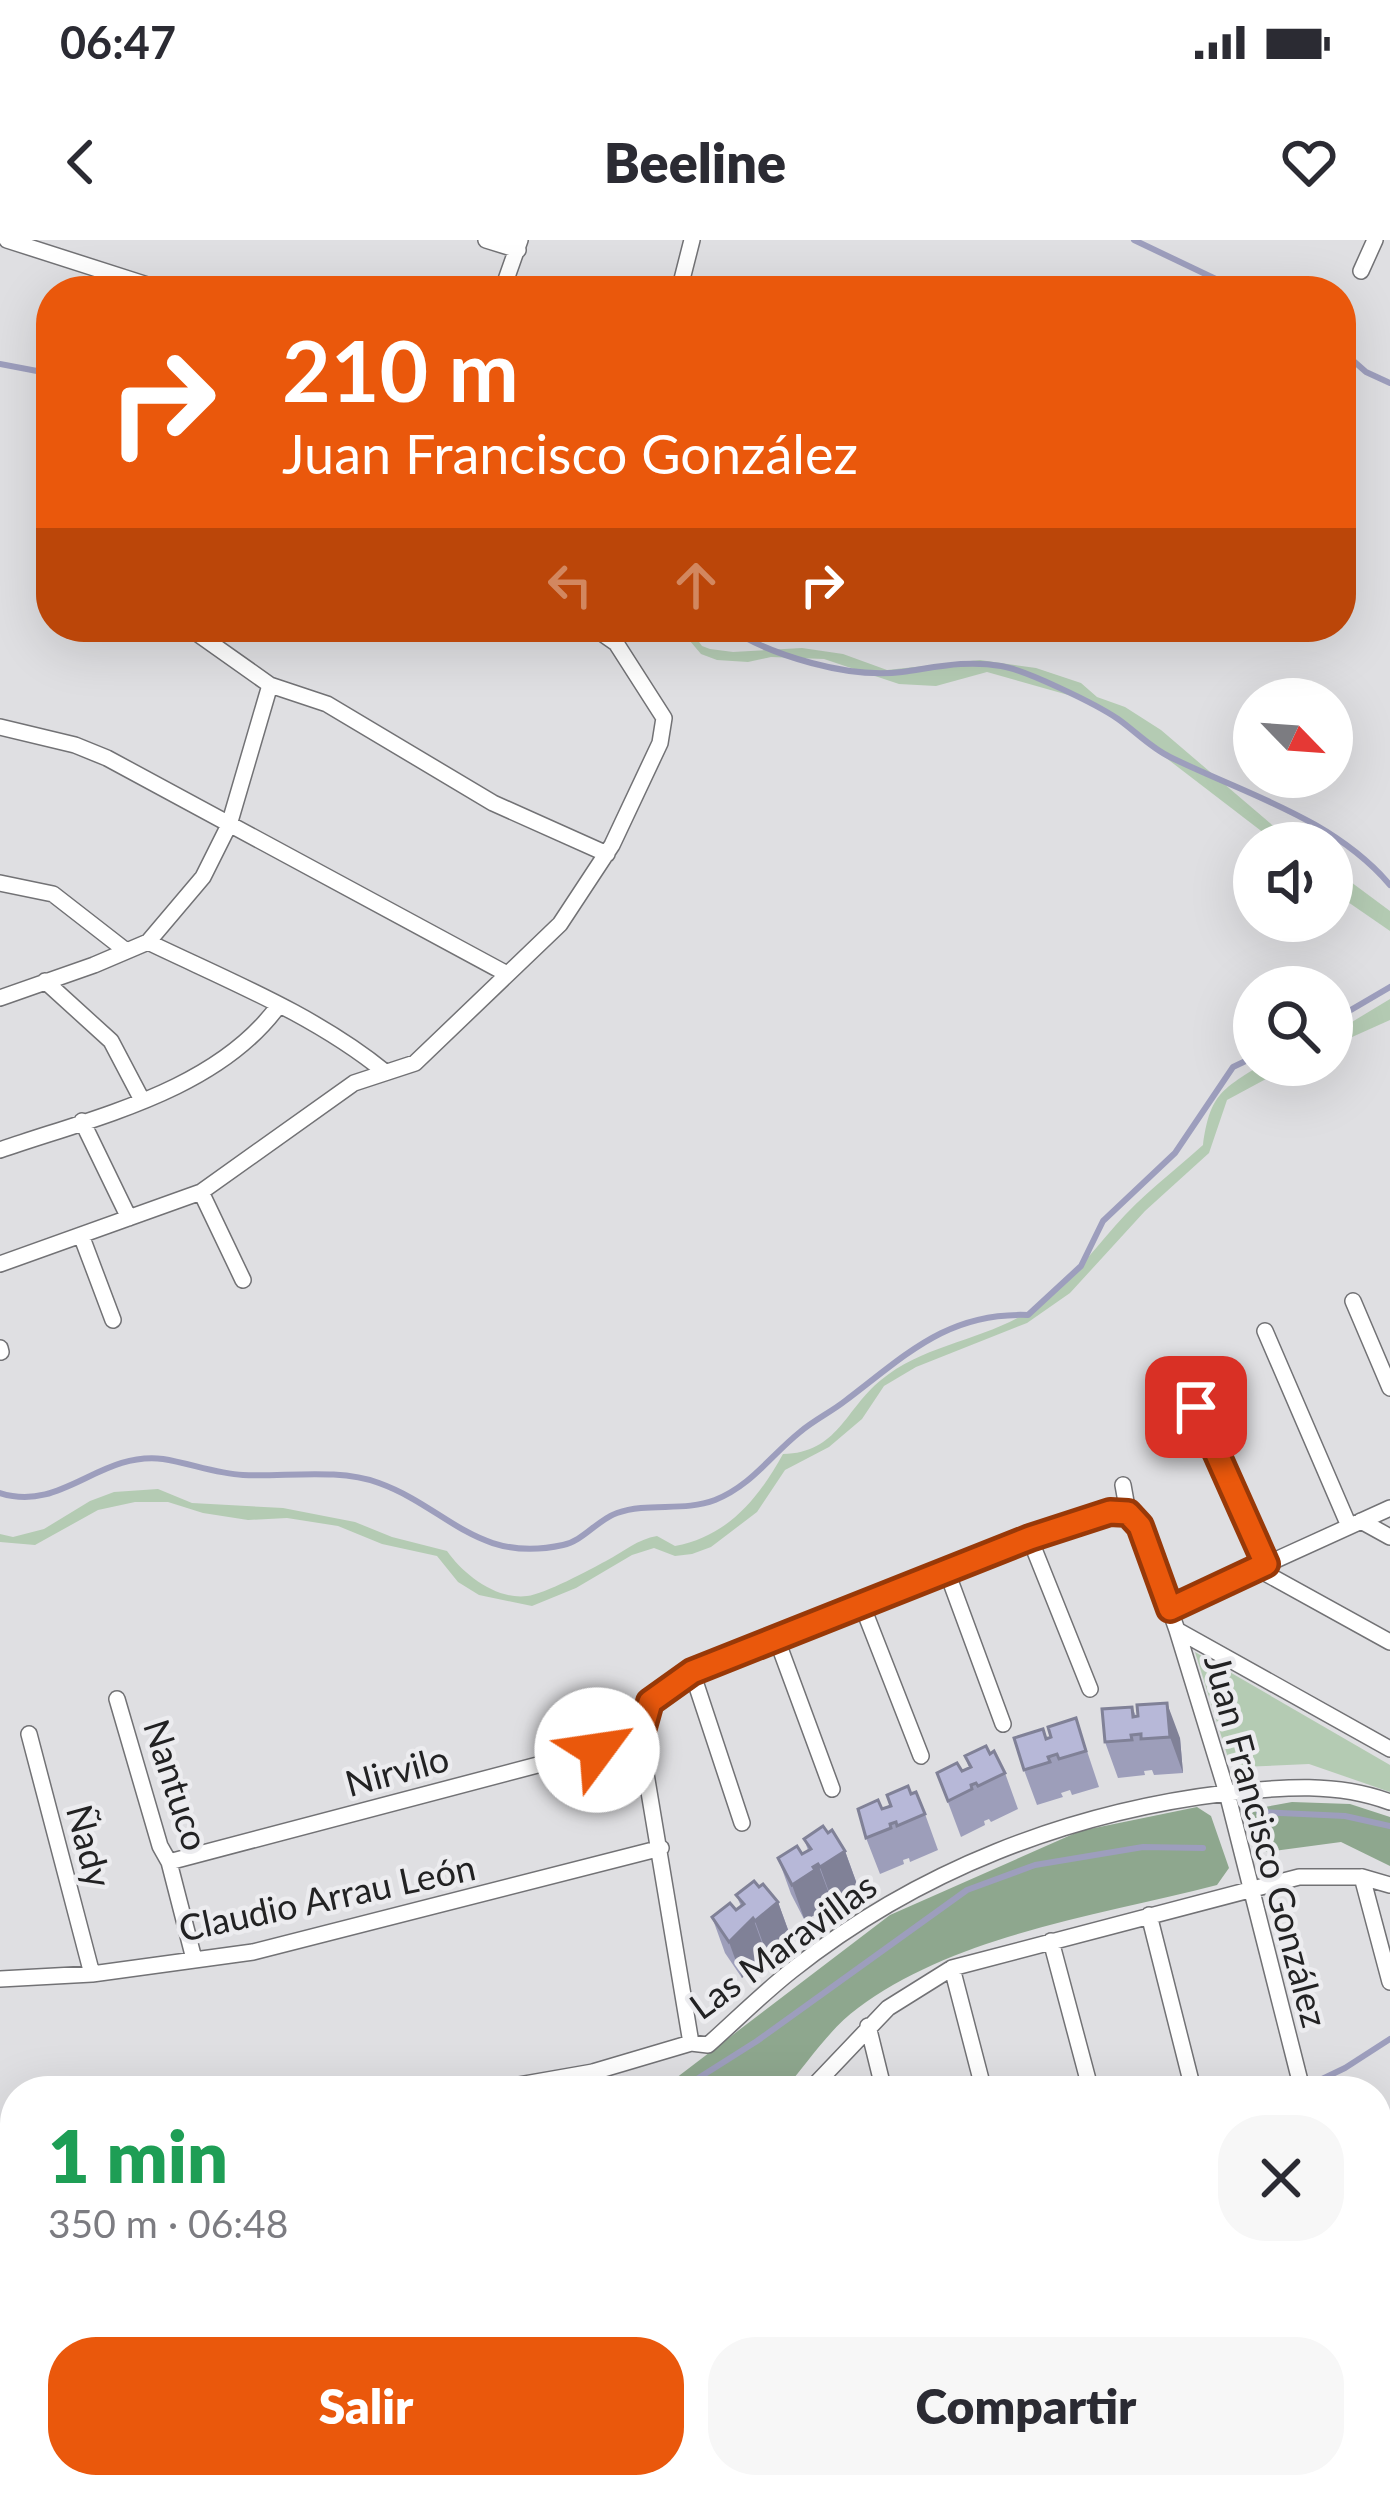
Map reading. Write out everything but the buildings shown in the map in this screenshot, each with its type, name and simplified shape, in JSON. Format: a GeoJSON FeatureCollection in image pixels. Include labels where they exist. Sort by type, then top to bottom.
{"type":"FeatureCollection","features":[{"type":"Feature","properties":{"kind":"street"},"geometry":{"type":"LineString","coordinates":[[7,240],[104,276]]}},
{"type":"Feature","properties":{"kind":"street"},"geometry":{"type":"LineString","coordinates":[[486,240],[519,245],[508,276]]}},
{"type":"Feature","properties":{"kind":"street"},"geometry":{"type":"LineString","coordinates":[[683,276],[692,240]]}},
{"type":"Feature","properties":{"kind":"street"},"geometry":{"type":"LineString","coordinates":[[1361,271],[1375,240]]}},
{"type":"Feature","properties":{"kind":"street"},"geometry":{"type":"LineString","coordinates":[[209,642],[270,685],[328,704],[493,803],[607,854]]}},
{"type":"Feature","properties":{"kind":"street"},"geometry":{"type":"LineString","coordinates":[[0,1264],[201,1192],[354,1083],[415,1063],[560,924],[607,854],[660,743],[664,718],[615,642]]}},
{"type":"Feature","properties":{"kind":"street"},"geometry":{"type":"LineString","coordinates":[[0,998],[148,942],[203,877],[230,825],[270,685]]}},
{"type":"Feature","properties":{"kind":"street"},"geometry":{"type":"LineString","coordinates":[[0,727],[107,758],[507,974]]}},
{"type":"Feature","properties":{"kind":"street"},"geometry":{"type":"LineString","coordinates":[[0,883],[53,894],[125,950]]}},
{"type":"Feature","properties":{"kind":"street"},"geometry":{"type":"LineString","coordinates":[[148,942],[279,1005],[356,1049],[385,1072]]}},
{"type":"Feature","properties":{"kind":"street"},"geometry":{"type":"LineString","coordinates":[[45,981],[111,1041],[142,1100]]}},
{"type":"Feature","properties":{"kind":"street"},"geometry":{"type":"LineString","coordinates":[[0,1150],[142,1100],[214,1066],[262,1029],[279,1005]]}},
{"type":"Feature","properties":{"kind":"street"},"geometry":{"type":"LineString","coordinates":[[82,1121],[129,1218]]}},
{"type":"Feature","properties":{"kind":"street"},"geometry":{"type":"LineString","coordinates":[[201,1192],[243,1280]]}},
{"type":"Feature","properties":{"kind":"street"},"geometry":{"type":"LineString","coordinates":[[81,1235],[113,1320]]}},
{"type":"Feature","properties":{"kind":"street"},"geometry":{"type":"LineString","coordinates":[[1353,1301],[1390,1388]]}},
{"type":"Feature","properties":{"kind":"street"},"geometry":{"type":"LineString","coordinates":[[1264,1331],[1355,1524],[1390,1537]]}},
{"type":"Feature","properties":{"kind":"street"},"geometry":{"type":"LineString","coordinates":[[1196,1407],[1261,1566],[1390,1642]]}},
{"type":"Feature","properties":{"kind":"street","name":"Juan Francisco González"},"geometry":{"type":"LineString","coordinates":[[1123,1485],[1128,1513],[1140,1526],[1170,1609],[1227,1793],[1299,2076]]}},
{"type":"Feature","properties":{"kind":"street"},"geometry":{"type":"LineString","coordinates":[[1170,1609],[1390,1508]]}},
{"type":"Feature","properties":{"kind":"street"},"geometry":{"type":"LineString","coordinates":[[691,2043],[640,1738],[650,1702],[692,1672],[1030,1538],[1110,1512],[1128,1513]]}},
{"type":"Feature","properties":{"kind":"street"},"geometry":{"type":"LineString","coordinates":[[1030,1538],[1090,1689]]}},
{"type":"Feature","properties":{"kind":"street"},"geometry":{"type":"LineString","coordinates":[[947,1572],[1003,1724]]}},
{"type":"Feature","properties":{"kind":"street"},"geometry":{"type":"LineString","coordinates":[[862,1605],[921,1756]]}},
{"type":"Feature","properties":{"kind":"street"},"geometry":{"type":"LineString","coordinates":[[1177,1630],[1390,1749]]}},
{"type":"Feature","properties":{"kind":"street"},"geometry":{"type":"LineString","coordinates":[[777,1640],[832,1789]]}},
{"type":"Feature","properties":{"kind":"street"},"geometry":{"type":"LineString","coordinates":[[692,1672],[742,1822]]}},
{"type":"Feature","properties":{"kind":"street","name":"Nantuco"},"geometry":{"type":"LineString","coordinates":[[117,1700],[160,1846],[169,1862],[194,1959]]}},
{"type":"Feature","properties":{"kind":"street","name":"Ñady"},"geometry":{"type":"LineString","coordinates":[[29,1734],[92,1974]]}},
{"type":"Feature","properties":{"kind":"street","name":"Nirvilo"},"geometry":{"type":"LineString","coordinates":[[169,1862],[640,1738]]}},
{"type":"Feature","properties":{"kind":"street","name":"Las Maravillas"},"geometry":{"type":"LineString","coordinates":[[569,2076],[691,2043],[709,2044],[826,1945],[946,1874],[1034,1836],[1178,1798],[1280,1786],[1346,1790],[1390,1802]]}},
{"type":"Feature","properties":{"kind":"street","name":"Claudio Arrau León"},"geometry":{"type":"LineString","coordinates":[[0,1979],[92,1974],[296,1942],[661,1849]]}},
{"type":"Feature","properties":{"kind":"street"},"geometry":{"type":"LineString","coordinates":[[823,2076],[868,2026],[913,1990],[952,1968],[1299,1877],[1362,1877],[1390,1885]]}},
{"type":"Feature","properties":{"kind":"street"},"geometry":{"type":"LineString","coordinates":[[1362,1877],[1390,1982]]}},
{"type":"Feature","properties":{"kind":"street"},"geometry":{"type":"LineString","coordinates":[[1149,1915],[1190,2076]]}},
{"type":"Feature","properties":{"kind":"street"},"geometry":{"type":"LineString","coordinates":[[1051,1941],[1087,2076]]}},
{"type":"Feature","properties":{"kind":"street"},"geometry":{"type":"LineString","coordinates":[[952,1968],[980,2076]]}},
{"type":"Feature","properties":{"kind":"street"},"geometry":{"type":"LineString","coordinates":[[868,2026],[880,2076]]}},
{"type":"Feature","properties":{"kind":"green space"},"geometry":{"type":"Polygon","coordinates":[[[691,642],[733,652],[802,648],[843,654],[887,670],[980,660],[1036,668],[1081,683],[1097,697],[1125,707],[1161,730],[1233,792],[1233,798],[1241,798],[1269,822],[1250,822],[1093,702],[987,672],[936,686],[899,684],[824,659],[717,660],[701,654],[691,642]]]}},
{"type":"Feature","properties":{"kind":"green space"},"geometry":{"type":"Polygon","coordinates":[[[1353,884],[1390,911],[1390,931],[1353,905],[1353,884]]]}},
{"type":"Feature","properties":{"kind":"green space"},"geometry":{"type":"Polygon","coordinates":[[[1390,999],[1390,1020],[1353,1037],[1353,1021],[1390,999]]]}},
{"type":"Feature","properties":{"kind":"green space"},"geometry":{"type":"Polygon","coordinates":[[[1233,1084],[1253,1086],[1227,1100],[1209,1153],[1145,1211],[1070,1293],[1027,1323],[916,1367],[884,1386],[862,1419],[829,1447],[785,1470],[757,1512],[711,1547],[692,1554],[675,1556],[654,1548],[632,1555],[576,1588],[532,1606],[479,1595],[458,1582],[437,1556],[382,1544],[338,1526],[287,1518],[248,1520],[168,1502],[135,1502],[98,1510],[35,1545],[0,1542],[0,1534],[13,1537],[44,1529],[114,1492],[158,1489],[192,1503],[283,1508],[355,1522],[447,1551],[481,1584],[504,1594],[527,1596],[650,1538],[657,1536],[675,1546],[694,1541],[740,1513],[783,1454],[802,1452],[829,1438],[881,1380],[932,1351],[1006,1324],[1050,1296],[1136,1204],[1203,1145],[1209,1115],[1219,1096],[1233,1084]]]}},
{"type":"Feature","properties":{"kind":"green space"},"geometry":{"type":"Polygon","coordinates":[[[1195,1652],[1390,1765],[1390,1792],[1309,1764],[1230,1764],[1195,1652]]]}},
{"type":"Feature","properties":{"kind":"green space"},"geometry":{"type":"Polygon","coordinates":[[[1292,1802],[1350,1804],[1390,1817],[1390,1866],[1341,1842],[1266,1852],[1248,1810],[1292,1802]]]}},
{"type":"Feature","properties":{"kind":"green space"},"geometry":{"type":"Polygon","coordinates":[[[1197,1807],[1211,1816],[1229,1868],[1217,1885],[1030,1930],[939,1962],[847,2016],[795,2076],[679,2076],[890,1915],[1080,1831],[1197,1807]]]}},
{"type":"Feature","properties":{"kind":"waterway"},"geometry":{"type":"LineString","coordinates":[[1134,240],[1210,276]]}},
{"type":"Feature","properties":{"kind":"waterway"},"geometry":{"type":"LineString","coordinates":[[1356,363],[1390,383]]}},
{"type":"Feature","properties":{"kind":"waterway"},"geometry":{"type":"LineString","coordinates":[[0,364],[36,371]]}},
{"type":"Feature","properties":{"kind":"waterway"},"geometry":{"type":"LineString","coordinates":[[755,642],[788,656],[859,672],[975,664],[1027,674],[1108,713],[1170,757],[1315,825],[1390,885]]}},
{"type":"Feature","properties":{"kind":"waterway"},"geometry":{"type":"LineString","coordinates":[[1353,1009],[1390,987]]}},
{"type":"Feature","properties":{"kind":"waterway"},"geometry":{"type":"LineString","coordinates":[[0,1493],[43,1495],[140,1459],[243,1475],[346,1476],[403,1494],[485,1540],[533,1549],[570,1543],[617,1513],[715,1500],[740,1486],[805,1428],[929,1340],[974,1321],[1028,1315],[1081,1266],[1103,1221],[1175,1153],[1233,1067]]}},
{"type":"Feature","properties":{"kind":"waterway"},"geometry":{"type":"LineString","coordinates":[[1259,1812],[1345,1816],[1390,1826]]}},
{"type":"Feature","properties":{"kind":"waterway"},"geometry":{"type":"LineString","coordinates":[[702,2076],[967,1890],[1035,1865],[1143,1847],[1203,1848]]}},
{"type":"Feature","properties":{"kind":"waterway"},"geometry":{"type":"LineString","coordinates":[[1328,2076],[1390,2039]]}},
{"type":"Feature","properties":{"kind":"route"},"geometry":{"type":"LineString","coordinates":[[597,1750],[640,1738],[650,1702],[692,1672],[1030,1538],[1110,1512],[1128,1513],[1140,1526],[1170,1609],[1266,1564],[1196,1407]]}}]}
